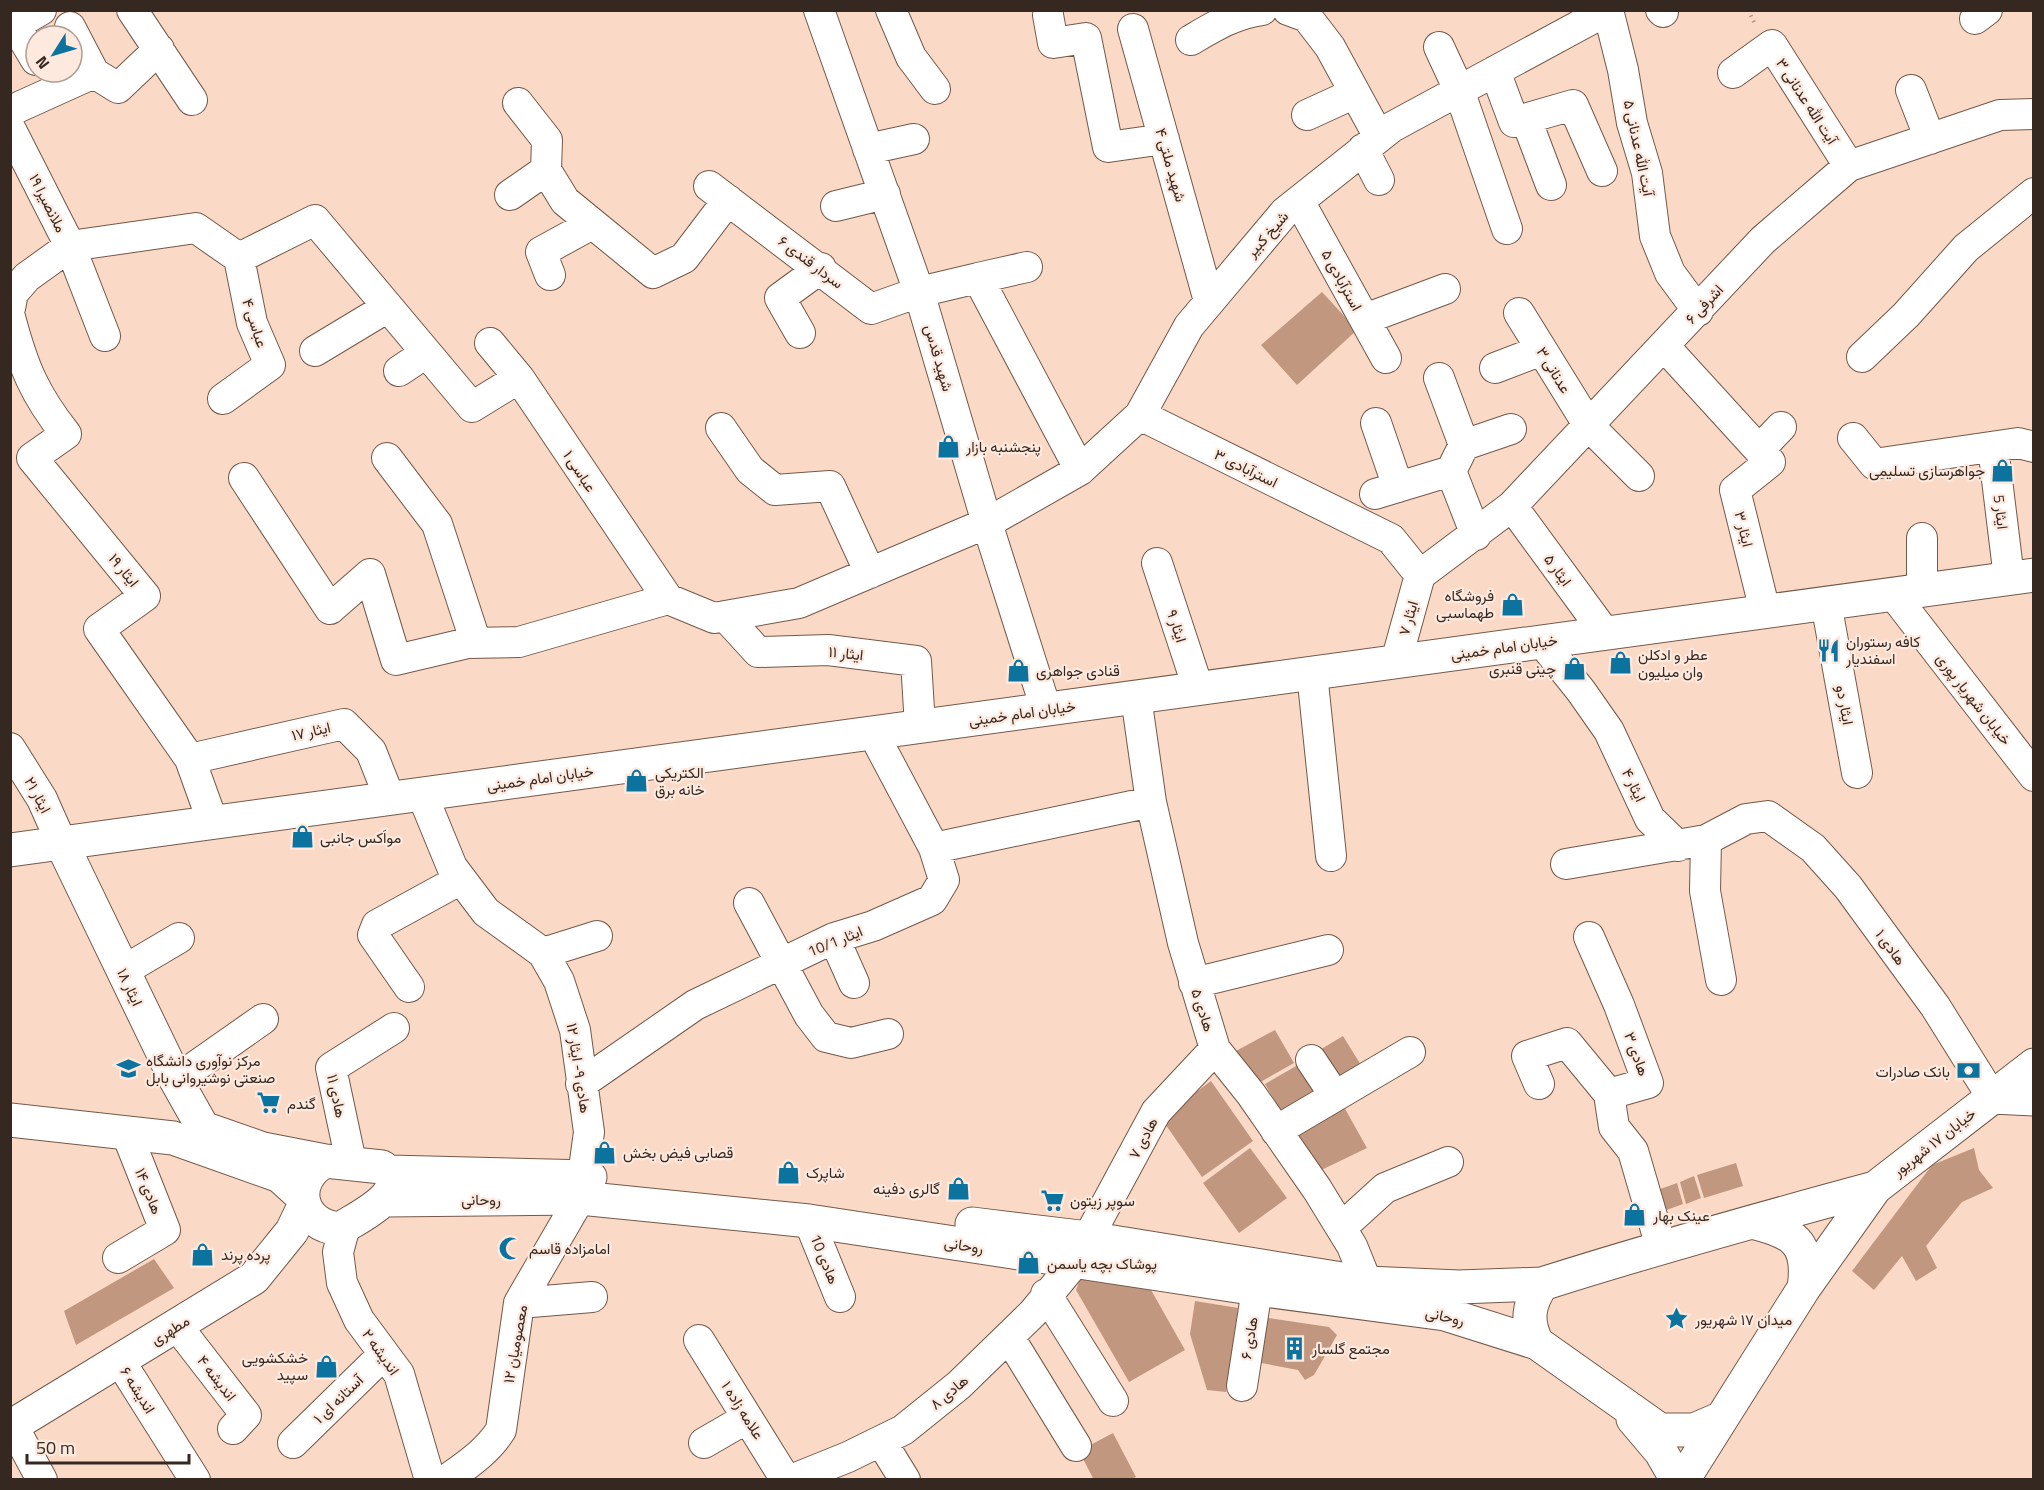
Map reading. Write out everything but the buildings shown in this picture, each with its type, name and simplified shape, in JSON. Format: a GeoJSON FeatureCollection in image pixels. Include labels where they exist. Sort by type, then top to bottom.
{"type":"FeatureCollection","features":[{"type":"Feature","properties":{"kind":"main road","name":"خیابان امام خمینی"},"geometry":{"type":"LineString","coordinates":[[10,850],[2021,576]]}},
{"type":"Feature","properties":{"kind":"main road","name":"ایثار ۱۸"},"geometry":{"type":"LineString","coordinates":[[62,843],[176,1080],[165,1134]]}},
{"type":"Feature","properties":{"kind":"main road","name":"خیابان ۱۷ شهریور"},"geometry":{"type":"LineString","coordinates":[[1875,1188],[2034,1065]]}},
{"type":"Feature","properties":{"kind":"main road"},"geometry":{"type":"LineString","coordinates":[[165,1134],[176,1080]]}},
{"type":"Feature","properties":{"kind":"main road"},"geometry":{"type":"LineString","coordinates":[[1992,1097],[2034,1099]]}},
{"type":"Feature","properties":{"kind":"main road"},"geometry":{"type":"LineString","coordinates":[[10,1120],[165,1134],[338,1162],[372,1164],[387,1186],[342,1227],[254,1278]]}},
{"type":"Feature","properties":{"kind":"main road"},"geometry":{"type":"LineString","coordinates":[[165,1134],[279,1176],[304,1201],[309,1214],[322,1225],[342,1227]]}},
{"type":"Feature","properties":{"kind":"main road"},"geometry":{"type":"LineString","coordinates":[[304,1201],[306,1179],[310,1172],[338,1162]]}},
{"type":"Feature","properties":{"kind":"main road","name":"روحانی"},"geometry":{"type":"LineString","coordinates":[[387,1186],[581,1187],[1082,1250],[1184,1266],[1367,1283],[1459,1287],[1542,1284]]}},
{"type":"Feature","properties":{"kind":"main road","name":"روحانی"},"geometry":{"type":"LineString","coordinates":[[581,1187],[809,1221],[1082,1250]]}},
{"type":"Feature","properties":{"kind":"main road"},"geometry":{"type":"LineString","coordinates":[[1722,1418],[1694,1430],[1660,1430],[1537,1343],[1530,1329],[1529,1313],[1533,1298],[1542,1284],[1661,1247],[1875,1188]]}},
{"type":"Feature","properties":{"kind":"main road"},"geometry":{"type":"LineString","coordinates":[[1683,1479],[1804,1288],[1875,1188]]}},
{"type":"Feature","properties":{"kind":"main road","name":"مطهری"},"geometry":{"type":"LineString","coordinates":[[12,1426],[254,1278],[292,1231],[304,1201]]}},
{"type":"Feature","properties":{"kind":"main road"},"geometry":{"type":"LineString","coordinates":[[1752,1222],[1790,1233],[1804,1254],[1807,1267],[1804,1288]]}},
{"type":"Feature","properties":{"kind":"main road","name":"روحانی"},"geometry":{"type":"LineString","coordinates":[[1184,1266],[1257,1289],[1445,1314],[1537,1343]]}},
{"type":"Feature","properties":{"kind":"main road"},"geometry":{"type":"LineString","coordinates":[[1618,1401],[1661,1452],[1677,1479]]}},
{"type":"Feature","properties":{"kind":"street"},"geometry":{"type":"LineString","coordinates":[[24,40],[15,25],[41,10]]}},
{"type":"Feature","properties":{"kind":"street"},"geometry":{"type":"LineString","coordinates":[[132,10],[192,100]]}},
{"type":"Feature","properties":{"kind":"street","name":"شهید قدس"},"geometry":{"type":"LineString","coordinates":[[819,10],[920,292],[987,524],[1046,709]]}},
{"type":"Feature","properties":{"kind":"street"},"geometry":{"type":"LineString","coordinates":[[891,10],[910,57],[935,89]]}},
{"type":"Feature","properties":{"kind":"street"},"geometry":{"type":"LineString","coordinates":[[1287,10],[1307,17],[1330,47],[1355,93],[1371,143],[1379,180]]}},
{"type":"Feature","properties":{"kind":"street","name":"شیخ کبیر"},"geometry":{"type":"LineString","coordinates":[[725,616],[799,603],[987,524],[1080,470],[1140,415],[1188,326],[1284,212],[1392,126],[1608,10]]}},
{"type":"Feature","properties":{"kind":"street","name":"آیت الله عدنانی ۵"},"geometry":{"type":"LineString","coordinates":[[1608,10],[1623,70],[1632,123],[1647,174],[1655,236],[1670,273],[1698,311]]}},
{"type":"Feature","properties":{"kind":"street"},"geometry":{"type":"LineString","coordinates":[[1191,40],[1217,24],[1253,11]]}},
{"type":"Feature","properties":{"kind":"street"},"geometry":{"type":"LineString","coordinates":[[1048,15],[1053,43],[1086,38],[1108,147],[1164,139]]}},
{"type":"Feature","properties":{"kind":"street","name":"شهید ملتی ۴"},"geometry":{"type":"LineString","coordinates":[[1133,29],[1209,301]]}},
{"type":"Feature","properties":{"kind":"street","name":"آیت الله عدنانی ۳"},"geometry":{"type":"LineString","coordinates":[[1733,73],[1772,45],[1849,166]]}},
{"type":"Feature","properties":{"kind":"street"},"geometry":{"type":"LineString","coordinates":[[1439,47],[1459,90],[1507,229]]}},
{"type":"Feature","properties":{"kind":"street"},"geometry":{"type":"LineString","coordinates":[[84,54],[94,73],[118,88],[159,49]]}},
{"type":"Feature","properties":{"kind":"street"},"geometry":{"type":"LineString","coordinates":[[1495,71],[1514,122],[1574,105],[1602,171]]}},
{"type":"Feature","properties":{"kind":"street"},"geometry":{"type":"LineString","coordinates":[[84,75],[94,73]]}},
{"type":"Feature","properties":{"kind":"street"},"geometry":{"type":"LineString","coordinates":[[10,111],[45,84]]}},
{"type":"Feature","properties":{"kind":"street"},"geometry":{"type":"LineString","coordinates":[[1911,90],[1930,139]]}},
{"type":"Feature","properties":{"kind":"street"},"geometry":{"type":"LineString","coordinates":[[1307,115],[1355,93]]}},
{"type":"Feature","properties":{"kind":"street"},"geometry":{"type":"LineString","coordinates":[[518,103],[548,140],[546,170],[565,201],[592,224],[541,252],[550,275]]}},
{"type":"Feature","properties":{"kind":"street","name":"اشرفی ۶"},"geometry":{"type":"LineString","coordinates":[[1420,575],[1512,506],[1763,240],[1849,166],[2000,115],[2034,114]]}},
{"type":"Feature","properties":{"kind":"street"},"geometry":{"type":"LineString","coordinates":[[1526,118],[1551,186]]}},
{"type":"Feature","properties":{"kind":"street","name":"ملانصیرا ۱۹"},"geometry":{"type":"LineString","coordinates":[[10,128],[70,246],[105,336]]}},
{"type":"Feature","properties":{"kind":"street"},"geometry":{"type":"LineString","coordinates":[[868,149],[914,139]]}},
{"type":"Feature","properties":{"kind":"street"},"geometry":{"type":"LineString","coordinates":[[510,195],[546,170]]}},
{"type":"Feature","properties":{"kind":"street","name":"سردار قندی ۶"},"geometry":{"type":"LineString","coordinates":[[592,224],[653,273],[684,258],[718,193],[820,268],[871,309],[920,292]]}},
{"type":"Feature","properties":{"kind":"street"},"geometry":{"type":"LineString","coordinates":[[836,206],[885,194]]}},
{"type":"Feature","properties":{"kind":"street"},"geometry":{"type":"LineString","coordinates":[[1862,357],[1906,315],[1966,248],[2034,194]]}},
{"type":"Feature","properties":{"kind":"street","name":"استرآبادی ۵"},"geometry":{"type":"LineString","coordinates":[[1299,201],[1386,358]]}},
{"type":"Feature","properties":{"kind":"street"},"geometry":{"type":"LineString","coordinates":[[70,246],[196,228],[239,258],[315,220],[472,407],[519,378]]}},
{"type":"Feature","properties":{"kind":"street","name":"ایثار ١٩"},"geometry":{"type":"LineString","coordinates":[[70,246],[27,277],[11,303],[21,358],[20,386],[41,403],[66,434],[32,458],[145,596],[99,629],[190,759],[213,823]]}},
{"type":"Feature","properties":{"kind":"street","name":"عباسی ۴"},"geometry":{"type":"LineString","coordinates":[[223,399],[270,365],[252,322],[239,258]]}},
{"type":"Feature","properties":{"kind":"street"},"geometry":{"type":"LineString","coordinates":[[920,292],[1027,267]]}},
{"type":"Feature","properties":{"kind":"street"},"geometry":{"type":"LineString","coordinates":[[800,333],[780,298],[820,268]]}},
{"type":"Feature","properties":{"kind":"street"},"geometry":{"type":"LineString","coordinates":[[978,278],[1080,470]]}},
{"type":"Feature","properties":{"kind":"street"},"geometry":{"type":"LineString","coordinates":[[1365,319],[1445,289]]}},
{"type":"Feature","properties":{"kind":"street"},"geometry":{"type":"LineString","coordinates":[[315,351],[388,307]]}},
{"type":"Feature","properties":{"kind":"street","name":"عدنانی ۳"},"geometry":{"type":"LineString","coordinates":[[1519,313],[1589,426],[1639,476]]}},
{"type":"Feature","properties":{"kind":"street","name":"عباسی ۱"},"geometry":{"type":"LineString","coordinates":[[490,343],[519,378],[668,599]]}},
{"type":"Feature","properties":{"kind":"street"},"geometry":{"type":"LineString","coordinates":[[1665,346],[1765,456],[1781,426]]}},
{"type":"Feature","properties":{"kind":"street"},"geometry":{"type":"LineString","coordinates":[[1495,368],[1542,350]]}},
{"type":"Feature","properties":{"kind":"street"},"geometry":{"type":"LineString","coordinates":[[399,371],[426,353]]}},
{"type":"Feature","properties":{"kind":"street"},"geometry":{"type":"LineString","coordinates":[[1439,378],[1476,535]]}},
{"type":"Feature","properties":{"kind":"street","name":"استرآبادی ٣"},"geometry":{"type":"LineString","coordinates":[[1140,415],[1391,539],[1420,575]]}},
{"type":"Feature","properties":{"kind":"street"},"geometry":{"type":"LineString","coordinates":[[1376,423],[1386,491],[1457,458],[1511,429]]}},
{"type":"Feature","properties":{"kind":"street"},"geometry":{"type":"LineString","coordinates":[[721,428],[750,470],[775,490],[830,486],[870,573]]}},
{"type":"Feature","properties":{"kind":"street"},"geometry":{"type":"LineString","coordinates":[[1853,438],[1874,464],[2018,443],[2034,447]]}},
{"type":"Feature","properties":{"kind":"street","name":"ایثار 5"},"geometry":{"type":"LineString","coordinates":[[1993,447],[2021,576]]}},
{"type":"Feature","properties":{"kind":"street","name":"ایثار ۳"},"geometry":{"type":"LineString","coordinates":[[1765,456],[1735,490],[1765,611]]}},
{"type":"Feature","properties":{"kind":"street"},"geometry":{"type":"LineString","coordinates":[[387,458],[437,525],[476,643]]}},
{"type":"Feature","properties":{"kind":"street"},"geometry":{"type":"LineString","coordinates":[[244,477],[330,609],[370,574],[396,660],[476,643],[519,642],[668,599],[714,618],[725,616]]}},
{"type":"Feature","properties":{"kind":"street","name":"ایثار ۵"},"geometry":{"type":"LineString","coordinates":[[1512,506],[1605,633]]}},
{"type":"Feature","properties":{"kind":"street"},"geometry":{"type":"LineString","coordinates":[[1908,592],[1922,538]]}},
{"type":"Feature","properties":{"kind":"street","name":"ایثار ۹"},"geometry":{"type":"LineString","coordinates":[[1157,563],[1198,688]]}},
{"type":"Feature","properties":{"kind":"street","name":"ایثار ۷"},"geometry":{"type":"LineString","coordinates":[[1399,661],[1399,651],[1420,575]]}},
{"type":"Feature","properties":{"kind":"street","name":"خیابان شهریار پوری"},"geometry":{"type":"LineString","coordinates":[[1908,592],[2034,776]]}},
{"type":"Feature","properties":{"kind":"street","name":"ایثار دو"},"geometry":{"type":"LineString","coordinates":[[1826,603],[1857,772]]}},
{"type":"Feature","properties":{"kind":"street","name":"ایثار ۱۱"},"geometry":{"type":"LineString","coordinates":[[725,616],[758,652],[828,650],[916,661],[920,726]]}},
{"type":"Feature","properties":{"kind":"street","name":"ایثار ۴"},"geometry":{"type":"LineString","coordinates":[[1541,642],[1581,691],[1609,731],[1650,819],[1692,843]]}},
{"type":"Feature","properties":{"kind":"street"},"geometry":{"type":"LineString","coordinates":[[1312,673],[1331,856]]}},
{"type":"Feature","properties":{"kind":"street","name":"هادی ۵"},"geometry":{"type":"LineString","coordinates":[[1136,697],[1151,802],[1194,983],[1215,1049],[1276,1131],[1341,1228],[1352,1246],[1367,1283]]}},
{"type":"Feature","properties":{"kind":"street","name":"ایثار ۱۷"},"geometry":{"type":"LineString","coordinates":[[190,759],[344,724],[370,751],[390,799]]}},
{"type":"Feature","properties":{"kind":"street","name":"ایثار 10/1"},"geometry":{"type":"LineString","coordinates":[[581,1084],[695,1005],[834,938],[873,926],[932,900],[944,880],[934,848],[873,733]]}},
{"type":"Feature","properties":{"kind":"street","name":"ایثار ۲۱"},"geometry":{"type":"LineString","coordinates":[[10,748],[42,799],[62,843]]}},
{"type":"Feature","properties":{"kind":"street","name":"هادی ۹- ایثار ۱۲"},"geometry":{"type":"LineString","coordinates":[[422,794],[452,867],[486,912],[543,953],[559,981],[575,1030],[589,1132],[581,1187]]}},
{"type":"Feature","properties":{"kind":"street"},"geometry":{"type":"LineString","coordinates":[[934,848],[1151,802]]}},
{"type":"Feature","properties":{"kind":"street","name":"هادی ۱"},"geometry":{"type":"LineString","coordinates":[[1692,843],[1746,819],[1768,816],[1813,848],[1848,887],[1935,1006],[1992,1097]]}},
{"type":"Feature","properties":{"kind":"street"},"geometry":{"type":"LineString","coordinates":[[1566,864],[1692,843],[1705,891],[1721,980]]}},
{"type":"Feature","properties":{"kind":"street"},"geometry":{"type":"LineString","coordinates":[[410,987],[373,935],[377,925],[461,879]]}},
{"type":"Feature","properties":{"kind":"street"},"geometry":{"type":"LineString","coordinates":[[749,903],[809,1015],[826,1037],[851,1043],[888,1034]]}},
{"type":"Feature","properties":{"kind":"street"},"geometry":{"type":"LineString","coordinates":[[543,953],[597,936]]}},
{"type":"Feature","properties":{"kind":"street","name":"هادی ۳"},"geometry":{"type":"LineString","coordinates":[[1589,936],[1619,1005],[1648,1083],[1609,1094]]}},
{"type":"Feature","properties":{"kind":"street"},"geometry":{"type":"LineString","coordinates":[[834,938],[854,983]]}},
{"type":"Feature","properties":{"kind":"street"},"geometry":{"type":"LineString","coordinates":[[123,971],[179,939]]}},
{"type":"Feature","properties":{"kind":"street"},"geometry":{"type":"LineString","coordinates":[[1194,983],[1328,950]]}},
{"type":"Feature","properties":{"kind":"street"},"geometry":{"type":"LineString","coordinates":[[176,1080],[263,1019]]}},
{"type":"Feature","properties":{"kind":"street","name":"هادی ۱۱"},"geometry":{"type":"LineString","coordinates":[[338,1162],[331,1068],[394,1028]]}},
{"type":"Feature","properties":{"kind":"street"},"geometry":{"type":"LineString","coordinates":[[1539,1084],[1527,1056],[1567,1043],[1609,1094],[1614,1127],[1633,1151],[1661,1247]]}},
{"type":"Feature","properties":{"kind":"street","name":"هادی ۷"},"geometry":{"type":"LineString","coordinates":[[1082,1250],[1156,1113],[1215,1049]]}},
{"type":"Feature","properties":{"kind":"street"},"geometry":{"type":"LineString","coordinates":[[1276,1131],[1410,1052]]}},
{"type":"Feature","properties":{"kind":"street"},"geometry":{"type":"LineString","coordinates":[[1311,1060],[1335,1096]]}},
{"type":"Feature","properties":{"kind":"street","name":"هادی ۱۴"},"geometry":{"type":"LineString","coordinates":[[118,1258],[165,1230],[165,1134]]}},
{"type":"Feature","properties":{"kind":"street"},"geometry":{"type":"LineString","coordinates":[[1341,1228],[1385,1188],[1448,1162]]}},
{"type":"Feature","properties":{"kind":"street","name":"معصومیان ۱۲"},"geometry":{"type":"LineString","coordinates":[[446,1479],[484,1451],[501,1430],[519,1303],[581,1187]]}},
{"type":"Feature","properties":{"kind":"street","name":"هادی 10"},"geometry":{"type":"LineString","coordinates":[[809,1221],[840,1297]]}},
{"type":"Feature","properties":{"kind":"street","name":"اندیشه ۲"},"geometry":{"type":"LineString","coordinates":[[342,1227],[338,1252],[342,1283],[359,1320],[399,1374],[430,1479]]}},
{"type":"Feature","properties":{"kind":"street","name":"هادی ۸"},"geometry":{"type":"LineString","coordinates":[[789,1479],[903,1430],[951,1391],[1034,1313],[1046,1294],[1082,1250]]}},
{"type":"Feature","properties":{"kind":"street","name":"هادی ۶"},"geometry":{"type":"LineString","coordinates":[[1242,1386],[1257,1289]]}},
{"type":"Feature","properties":{"kind":"street"},"geometry":{"type":"LineString","coordinates":[[1046,1294],[1113,1401]]}},
{"type":"Feature","properties":{"kind":"street"},"geometry":{"type":"LineString","coordinates":[[519,1303],[592,1297]]}},
{"type":"Feature","properties":{"kind":"street","name":"اندیشه ۴"},"geometry":{"type":"LineString","coordinates":[[177,1326],[246,1415],[233,1429]]}},
{"type":"Feature","properties":{"kind":"street"},"geometry":{"type":"LineString","coordinates":[[1009,1337],[1076,1446]]}},
{"type":"Feature","properties":{"kind":"street","name":"علامه زاده ۱"},"geometry":{"type":"LineString","coordinates":[[699,1340],[747,1418],[789,1479]]}},
{"type":"Feature","properties":{"kind":"street","name":"آستانه ای ۱"},"geometry":{"type":"LineString","coordinates":[[293,1443],[384,1354]]}},
{"type":"Feature","properties":{"kind":"street","name":"اندیشه ۶"},"geometry":{"type":"LineString","coordinates":[[120,1361],[195,1479]]}},
{"type":"Feature","properties":{"kind":"street"},"geometry":{"type":"LineString","coordinates":[[704,1443],[747,1418]]}},
{"type":"Feature","properties":{"kind":"street"},"geometry":{"type":"LineString","coordinates":[[12,1426],[42,1479]]}},
{"type":"Feature","properties":{"kind":"street"},"geometry":{"type":"LineString","coordinates":[[881,1441],[905,1479]]}},
{"type":"Feature","properties":{"kind":"place","name":"پنجشنبه بازار"},"geometry":{"type":"Point","coordinates":[948,446]}},
{"type":"Feature","properties":{"kind":"place","name":"جواهرسازی تسلیمی"},"geometry":{"type":"Point","coordinates":[2003,470]}},
{"type":"Feature","properties":{"kind":"place","name":"فروشگاه طهماسبی"},"geometry":{"type":"Point","coordinates":[1512,604]}},
{"type":"Feature","properties":{"kind":"place","name":"کافه رستوران اسفندیار"},"geometry":{"type":"Point","coordinates":[1828,650]}},
{"type":"Feature","properties":{"kind":"place","name":"عطر و ادکلن وان میلیون"},"geometry":{"type":"Point","coordinates":[1620,663]}},
{"type":"Feature","properties":{"kind":"place","name":"چینی قنبری"},"geometry":{"type":"Point","coordinates":[1574,668]}},
{"type":"Feature","properties":{"kind":"place","name":"قنادی جواهری"},"geometry":{"type":"Point","coordinates":[1018,670]}},
{"type":"Feature","properties":{"kind":"place","name":"الکتریکی خانه برق"},"geometry":{"type":"Point","coordinates":[637,781]}},
{"type":"Feature","properties":{"kind":"place","name":"مواَکس جانبی"},"geometry":{"type":"Point","coordinates":[302,837]}},
{"type":"Feature","properties":{"kind":"place","name":"مرکز نوآوری دانشگاه صنعتی نوشیروانی بابل"},"geometry":{"type":"Point","coordinates":[128,1069]}},
{"type":"Feature","properties":{"kind":"place","name":"بانک صادرات"},"geometry":{"type":"Point","coordinates":[1968,1071]}},
{"type":"Feature","properties":{"kind":"place","name":"گندم"},"geometry":{"type":"Point","coordinates":[269,1103]}},
{"type":"Feature","properties":{"kind":"place","name":"قصابی فیض بخش"},"geometry":{"type":"Point","coordinates":[605,1152]}},
{"type":"Feature","properties":{"kind":"place","name":"شاپرک"},"geometry":{"type":"Point","coordinates":[788,1172]}},
{"type":"Feature","properties":{"kind":"place","name":"گالری دفینه"},"geometry":{"type":"Point","coordinates":[958,1188]}},
{"type":"Feature","properties":{"kind":"place","name":"سوپر زیتون"},"geometry":{"type":"Point","coordinates":[1052,1200]}},
{"type":"Feature","properties":{"kind":"place","name":"عینک بهار"},"geometry":{"type":"Point","coordinates":[1635,1215]}},
{"type":"Feature","properties":{"kind":"place","name":"امامزاده قاسم"},"geometry":{"type":"Point","coordinates":[511,1248]}},
{"type":"Feature","properties":{"kind":"place","name":"پرده پرند"},"geometry":{"type":"Point","coordinates":[203,1254]}},
{"type":"Feature","properties":{"kind":"place","name":"پوشاک بچه یاسمن"},"geometry":{"type":"Point","coordinates":[1029,1263]}},
{"type":"Feature","properties":{"kind":"place","name":"میدان ۱۷ شهریور"},"geometry":{"type":"Point","coordinates":[1677,1319]}},
{"type":"Feature","properties":{"kind":"place","name":"مجتمع گلسار"},"geometry":{"type":"Point","coordinates":[1294,1348]}},
{"type":"Feature","properties":{"kind":"place","name":"خشکشویی سپید"},"geometry":{"type":"Point","coordinates":[326,1366]}}]}
